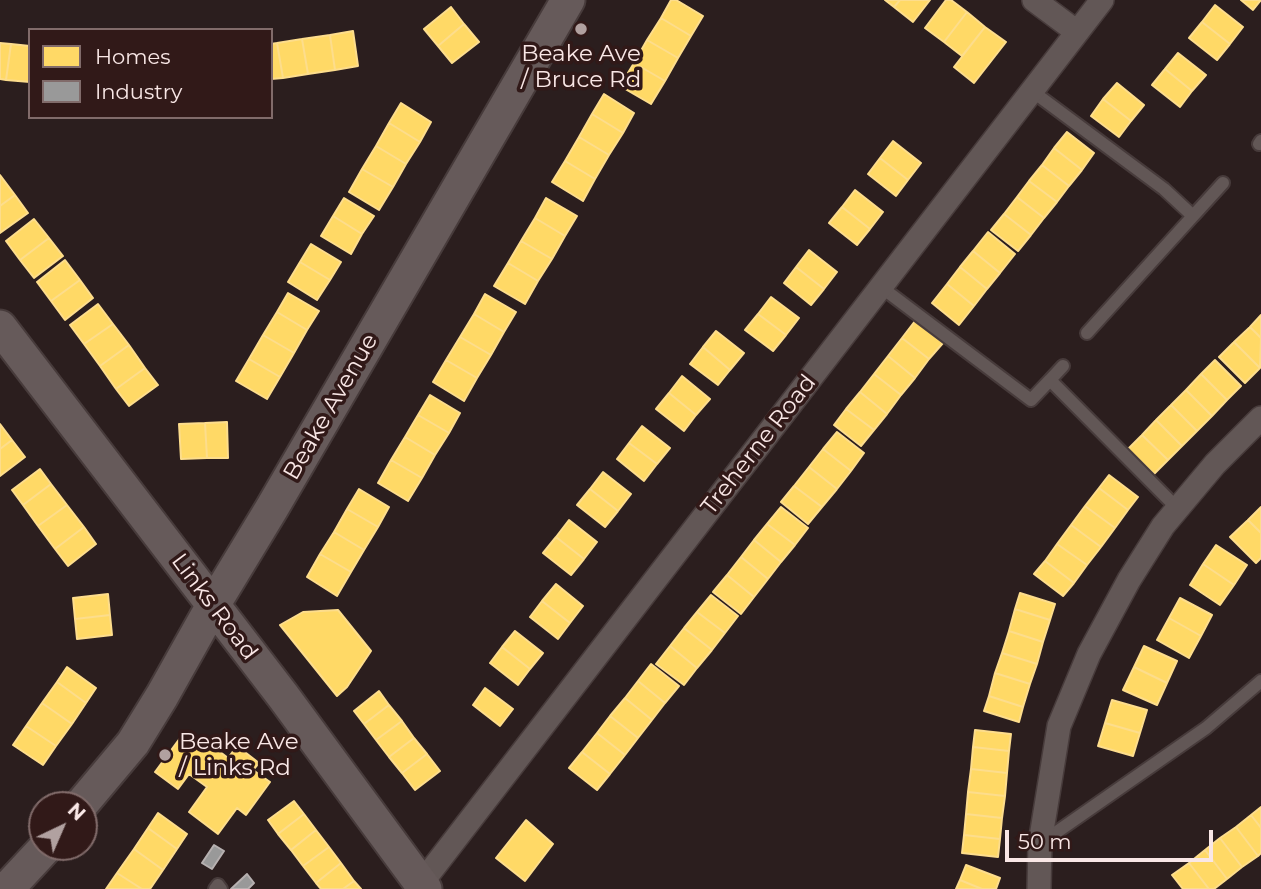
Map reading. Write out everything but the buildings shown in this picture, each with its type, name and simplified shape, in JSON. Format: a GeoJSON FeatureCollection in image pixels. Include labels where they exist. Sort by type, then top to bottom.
{"type":"FeatureCollection","features":[{"type":"Feature","properties":{"kind":"street","name":"Beake Avenue"},"geometry":{"type":"LineString","coordinates":[[93,791],[133,743],[162,696],[568,0]]}},
{"type":"Feature","properties":{"kind":"street"},"geometry":{"type":"LineString","coordinates":[[1034,0],[1077,32]]}},
{"type":"Feature","properties":{"kind":"street","name":"Treherne Road"},"geometry":{"type":"LineString","coordinates":[[421,887],[1102,0]]}},
{"type":"Feature","properties":{"kind":"street","name":"Links Road"},"geometry":{"type":"LineString","coordinates":[[0,327],[212,607],[283,696],[421,887]]}},
{"type":"Feature","properties":{"kind":"street"},"geometry":{"type":"LineString","coordinates":[[1039,889],[1041,843],[1059,726],[1089,654],[1129,580],[1163,526],[1215,464],[1261,418]]}},
{"type":"Feature","properties":{"kind":"street"},"geometry":{"type":"LineString","coordinates":[[8,889],[33,861]]}},
{"type":"Feature","properties":{"kind":"lane"},"geometry":{"type":"LineString","coordinates":[[1032,90],[1164,189],[1193,216]]}},
{"type":"Feature","properties":{"kind":"lane"},"geometry":{"type":"LineString","coordinates":[[1087,333],[1223,183]]}},
{"type":"Feature","properties":{"kind":"lane"},"geometry":{"type":"LineString","coordinates":[[881,287],[1031,400],[1063,366]]}},
{"type":"Feature","properties":{"kind":"lane"},"geometry":{"type":"LineString","coordinates":[[1050,380],[1178,509]]}},
{"type":"Feature","properties":{"kind":"lane"},"geometry":{"type":"LineString","coordinates":[[1041,843],[1206,728],[1261,681]]}},
{"type":"Feature","properties":{"kind":"lane"},"geometry":{"type":"LineString","coordinates":[[215,889],[218,885],[221,889]]}},
{"type":"Feature","properties":{"kind":"place","name":"Beake Ave / Bruce Rd"},"geometry":{"type":"Point","coordinates":[581,29]}},
{"type":"Feature","properties":{"kind":"place","name":"Beake Ave / Links Rd"},"geometry":{"type":"Point","coordinates":[165,755]}}]}
